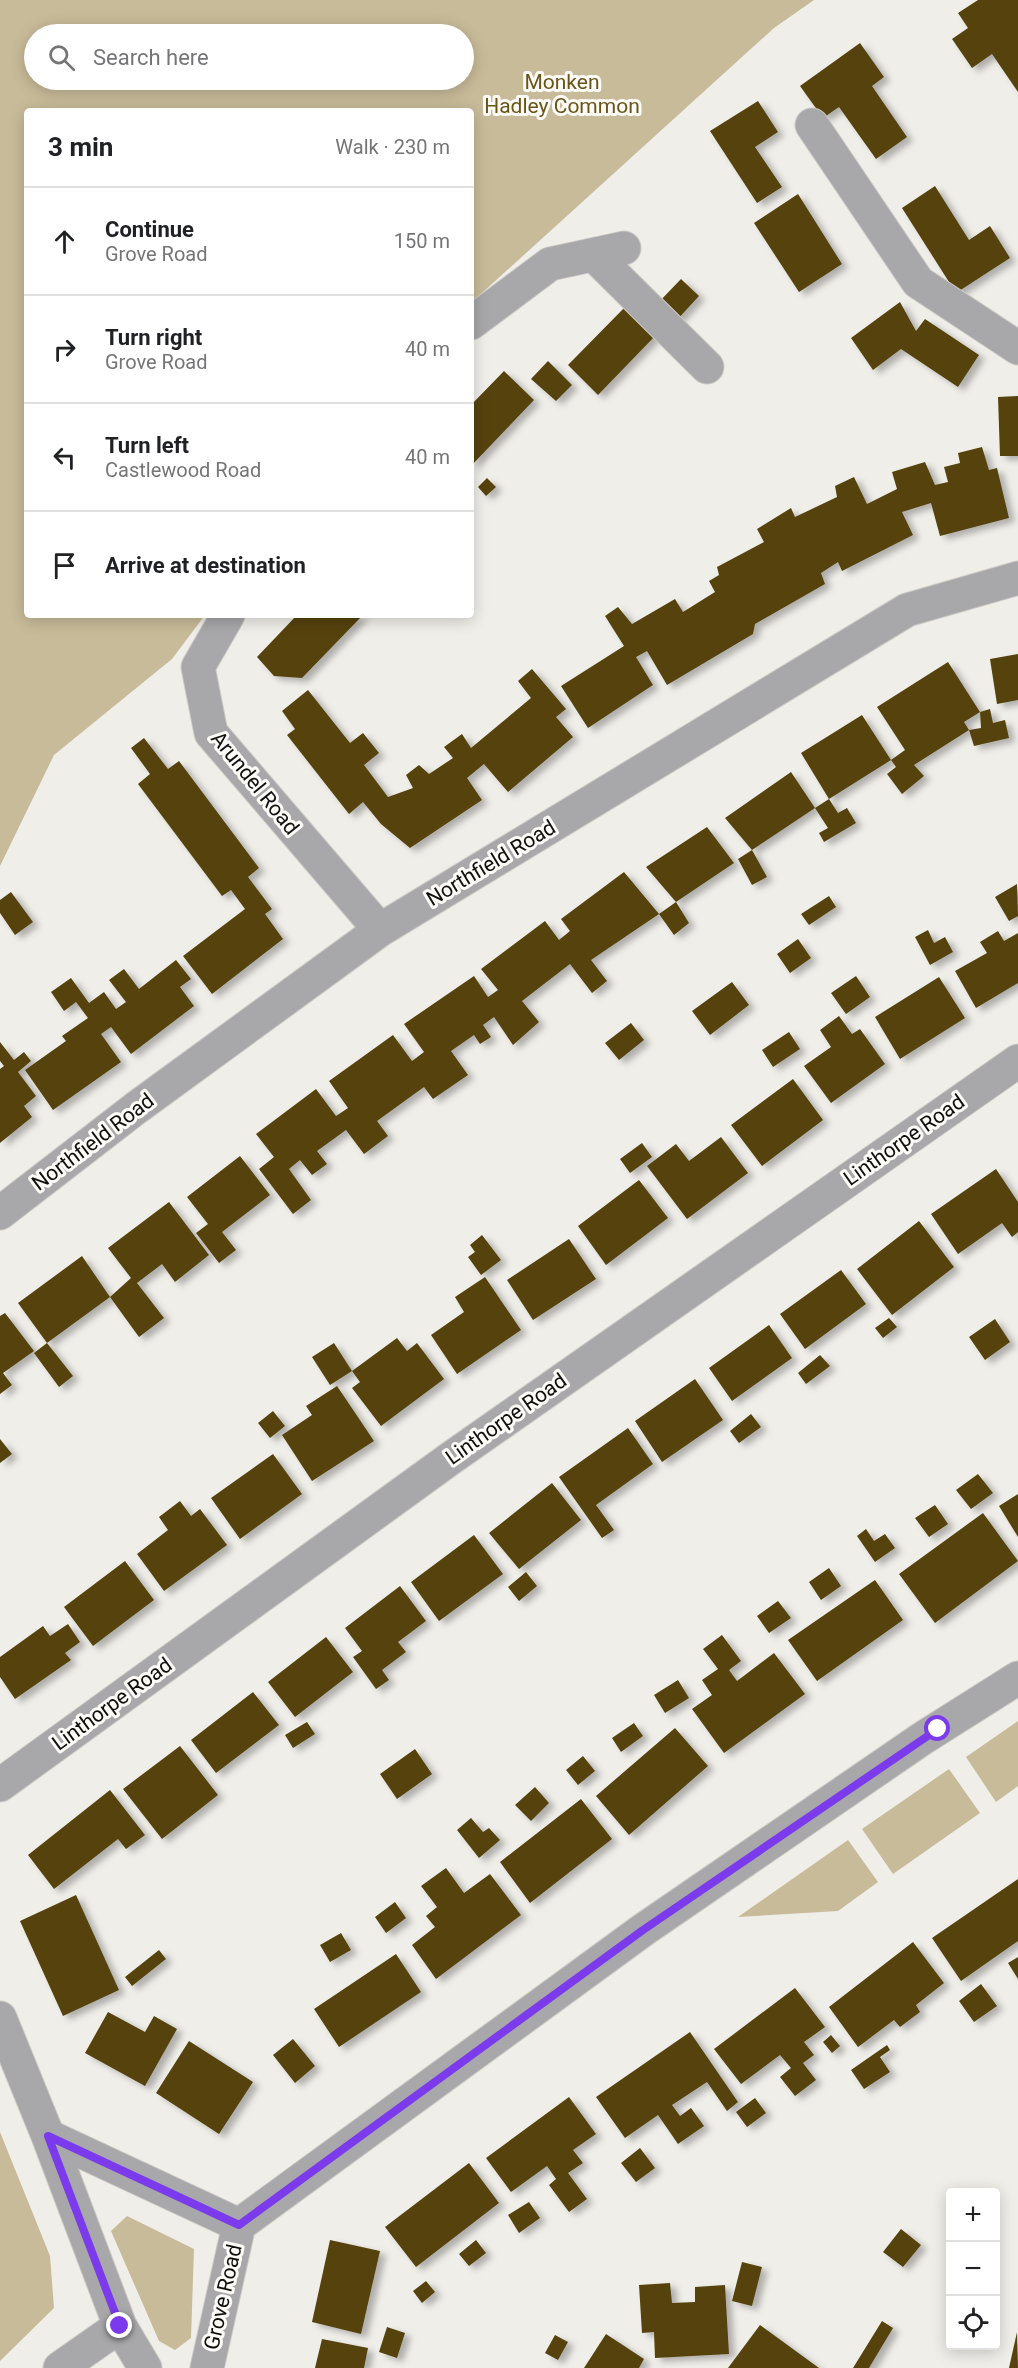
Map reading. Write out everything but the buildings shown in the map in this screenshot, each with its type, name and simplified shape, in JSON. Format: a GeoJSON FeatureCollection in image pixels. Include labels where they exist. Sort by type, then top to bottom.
{"type":"FeatureCollection","features":[{"type":"Feature","properties":{"kind":"street"},"geometry":{"type":"LineString","coordinates":[[812,125],[918,282],[1018,348]]}},
{"type":"Feature","properties":{"kind":"street"},"geometry":{"type":"LineString","coordinates":[[474,321],[550,264],[609,251],[707,367]]}},
{"type":"Feature","properties":{"kind":"street","name":"Northfield Road"},"geometry":{"type":"LineString","coordinates":[[0,1213],[136,1108],[380,930],[907,610],[1018,578]]}},
{"type":"Feature","properties":{"kind":"street","name":"Arundel Road"},"geometry":{"type":"LineString","coordinates":[[226,618],[198,667],[210,733],[380,930]]}},
{"type":"Feature","properties":{"kind":"street","name":"Linthorpe Road"},"geometry":{"type":"LineString","coordinates":[[0,1785],[451,1458],[1018,1061]]}},
{"type":"Feature","properties":{"kind":"street","name":"Grove Road"},"geometry":{"type":"LineString","coordinates":[[207,2368],[239,2225],[643,1930],[923,1738],[1018,1678]]}},
{"type":"Feature","properties":{"kind":"street"},"geometry":{"type":"LineString","coordinates":[[0,2018],[48,2136],[120,2326],[145,2368]]}},
{"type":"Feature","properties":{"kind":"street","name":"Grove Road"},"geometry":{"type":"LineString","coordinates":[[48,2136],[239,2225]]}},
{"type":"Feature","properties":{"kind":"street"},"geometry":{"type":"LineString","coordinates":[[60,2368],[120,2326]]}},
{"type":"Feature","properties":{"kind":"green space","name":"Monken Hadley Common"},"geometry":{"type":"Polygon","coordinates":[[[0,0],[814,0],[774,28],[474,300],[474,108],[24,108],[24,618],[203,618],[172,659],[54,755],[0,866],[0,0]]]}},
{"type":"Feature","properties":{"kind":"green space"},"geometry":{"type":"Polygon","coordinates":[[[1018,1721],[1018,1786],[996,1802],[966,1757],[1018,1721]]]}},
{"type":"Feature","properties":{"kind":"green space"},"geometry":{"type":"Polygon","coordinates":[[[949,1769],[980,1813],[893,1874],[862,1829],[949,1769]]]}},
{"type":"Feature","properties":{"kind":"green space"},"geometry":{"type":"Polygon","coordinates":[[[848,1840],[878,1882],[838,1911],[738,1917],[848,1840]]]}},
{"type":"Feature","properties":{"kind":"green space"},"geometry":{"type":"Polygon","coordinates":[[[0,2132],[50,2256],[54,2308],[0,2361],[0,2132]]]}},
{"type":"Feature","properties":{"kind":"green space"},"geometry":{"type":"Polygon","coordinates":[[[127,2216],[194,2249],[191,2338],[175,2350],[159,2341],[111,2231],[127,2216]]]}},
{"type":"Feature","properties":{"kind":"route"},"geometry":{"type":"LineString","coordinates":[[120,2326],[48,2136],[239,2225],[643,1930],[938,1729]]}}]}
